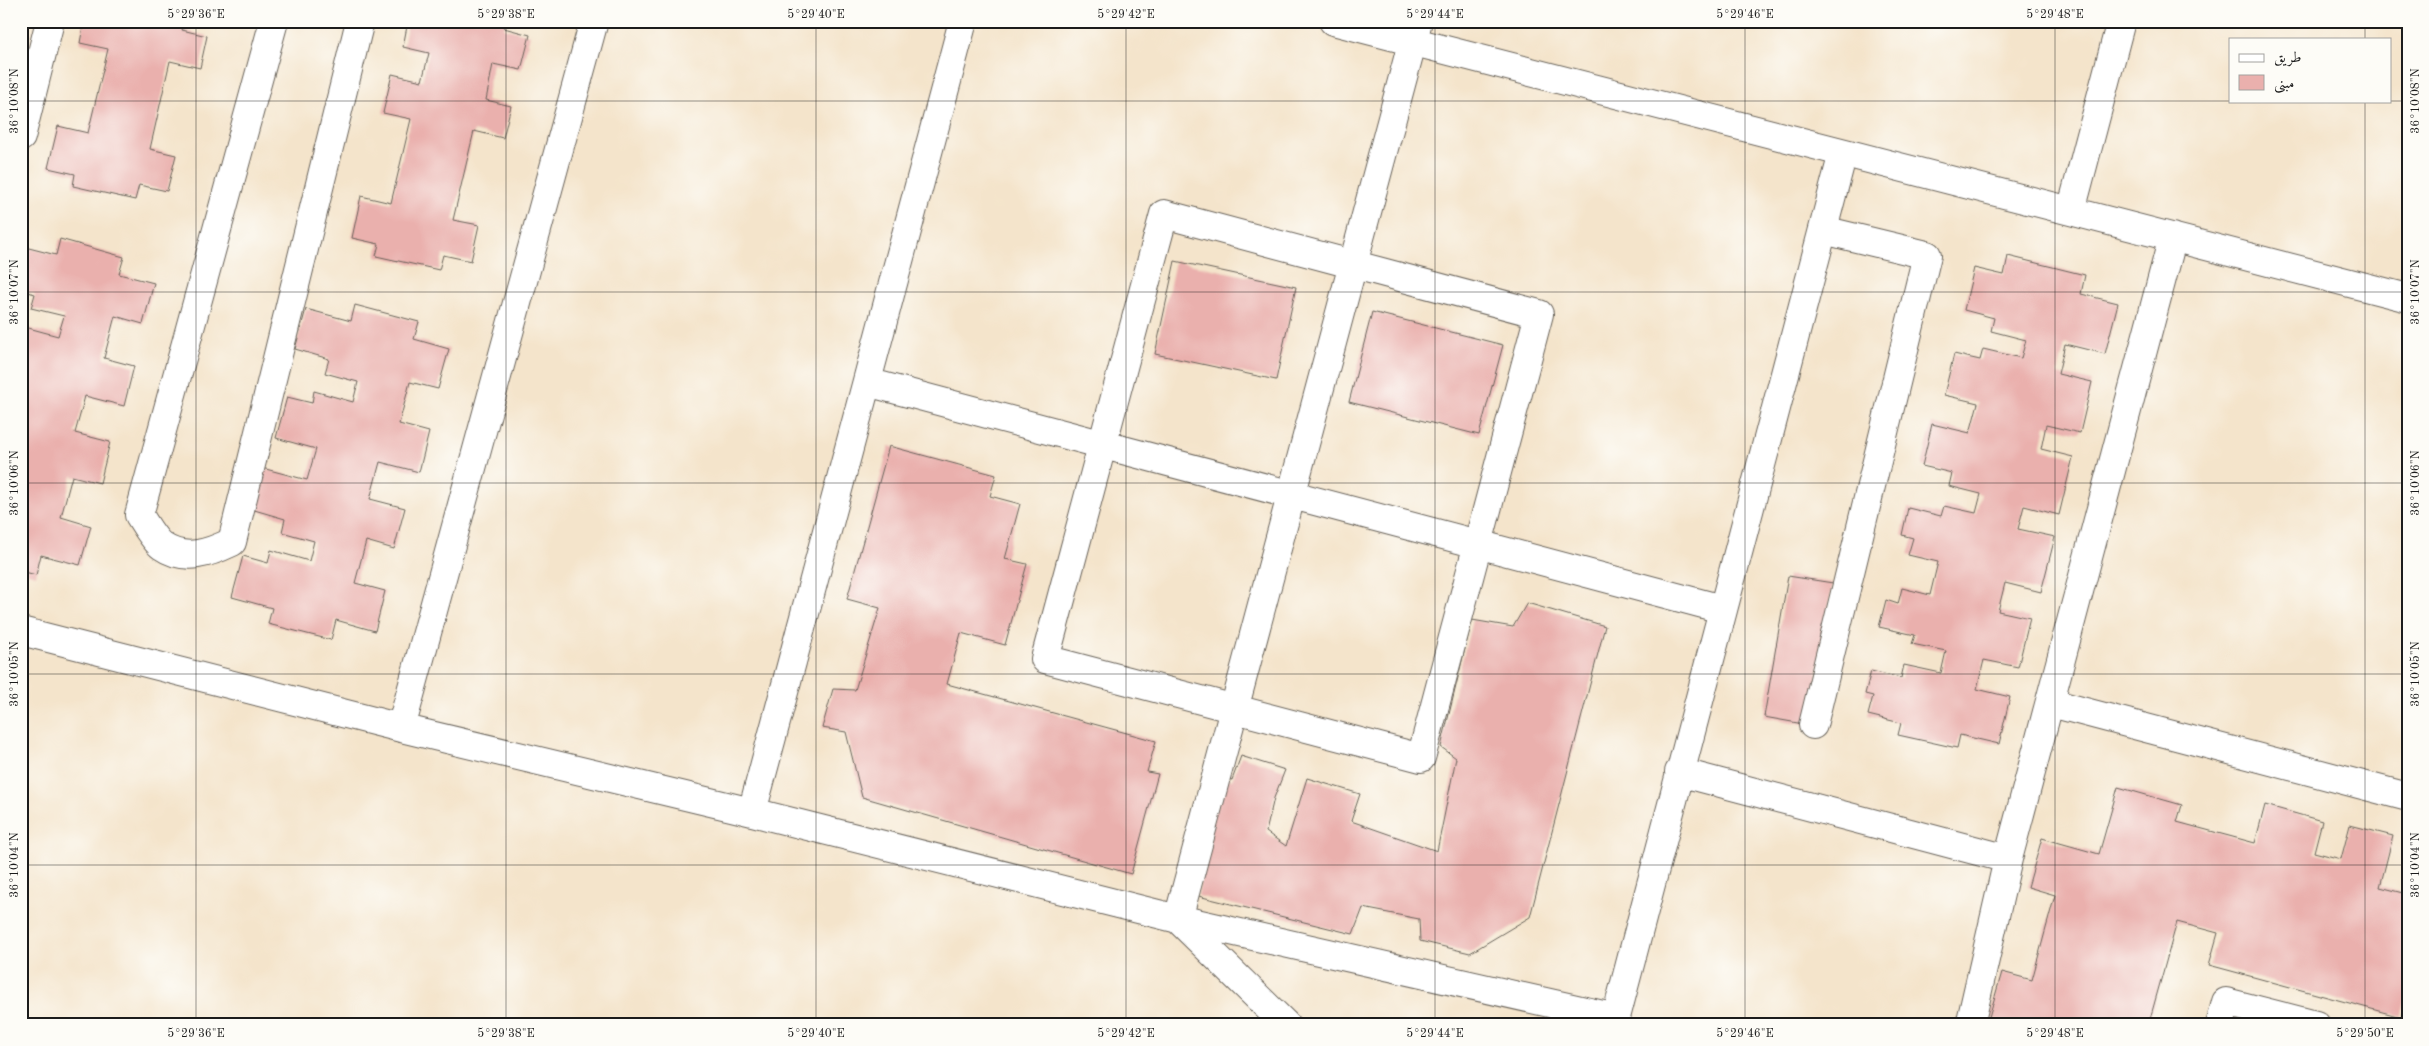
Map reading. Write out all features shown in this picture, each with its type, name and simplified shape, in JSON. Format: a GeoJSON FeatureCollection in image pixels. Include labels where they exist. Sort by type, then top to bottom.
{"type":"FeatureCollection","features":[{"type":"Feature","properties":{"kind":"street"},"geometry":{"type":"LineString","coordinates":[[21,136],[50,21]]}},
{"type":"Feature","properties":{"kind":"street"},"geometry":{"type":"LineString","coordinates":[[274,21],[139,514],[161,546],[182,555],[211,552],[232,542],[360,21]]}},
{"type":"Feature","properties":{"kind":"street"},"geometry":{"type":"LineString","coordinates":[[401,728],[594,21]]}},
{"type":"Feature","properties":{"kind":"street"},"geometry":{"type":"LineString","coordinates":[[752,812],[963,21]]}},
{"type":"Feature","properties":{"kind":"street"},"geometry":{"type":"LineString","coordinates":[[1333,21],[1415,32],[1843,153],[2408,298]]}},
{"type":"Feature","properties":{"kind":"street"},"geometry":{"type":"LineString","coordinates":[[2071,211],[2121,21]]}},
{"type":"Feature","properties":{"kind":"street"},"geometry":{"type":"LineString","coordinates":[[1178,919],[1415,32]]}},
{"type":"Feature","properties":{"kind":"street"},"geometry":{"type":"LineString","coordinates":[[21,631],[401,728],[752,812],[1178,919],[1615,1021],[1843,153]]}},
{"type":"Feature","properties":{"kind":"street"},"geometry":{"type":"LineString","coordinates":[[1164,214],[1353,264],[1539,314],[1421,758],[1045,659],[1164,214]]}},
{"type":"Feature","properties":{"kind":"street"},"geometry":{"type":"LineString","coordinates":[[1813,725],[1927,255],[1823,230]]}},
{"type":"Feature","properties":{"kind":"street"},"geometry":{"type":"LineString","coordinates":[[1970,1025],[2008,859],[2051,703],[2173,237]]}},
{"type":"Feature","properties":{"kind":"street"},"geometry":{"type":"LineString","coordinates":[[867,382],[1722,609]]}},
{"type":"Feature","properties":{"kind":"street"},"geometry":{"type":"LineString","coordinates":[[2051,703],[2408,797]]}},
{"type":"Feature","properties":{"kind":"street"},"geometry":{"type":"LineString","coordinates":[[1679,772],[2008,859]]}},
{"type":"Feature","properties":{"kind":"street"},"geometry":{"type":"LineString","coordinates":[[1178,919],[1286,1025]]}},
{"type":"Feature","properties":{"kind":"street"},"geometry":{"type":"LineString","coordinates":[[2220,1025],[2226,1002],[2316,1025]]}},
{"type":"Feature","properties":{"kind":"building"},"geometry":{"type":"Polygon","coordinates":[[[84,21],[184,21],[182,30],[207,36],[200,68],[170,61],[150,149],[176,155],[167,191],[139,185],[135,200],[73,186],[75,174],[48,168],[58,126],[88,133],[108,49],[80,43],[84,21]]]}},
{"type":"Feature","properties":{"kind":"building"},"geometry":{"type":"Polygon","coordinates":[[[408,21],[506,21],[504,28],[530,35],[521,70],[493,64],[486,100],[511,106],[503,138],[474,131],[453,220],[479,225],[471,261],[443,255],[439,270],[376,256],[379,244],[352,238],[361,196],[391,203],[411,119],[383,113],[392,74],[422,81],[429,53],[403,47],[408,21]]]}},
{"type":"Feature","properties":{"kind":"building"},"geometry":{"type":"Polygon","coordinates":[[[60,239],[124,257],[119,274],[154,283],[143,324],[115,316],[104,358],[134,366],[124,406],[85,396],[75,433],[110,442],[100,483],[72,476],[61,517],[91,526],[80,565],[41,555],[36,575],[21,571],[21,326],[58,336],[64,316],[31,308],[35,294],[21,290],[21,246],[56,255],[60,239]]]}},
{"type":"Feature","properties":{"kind":"building"},"geometry":{"type":"Polygon","coordinates":[[[2008,256],[2085,275],[2081,294],[2118,303],[2105,354],[2065,344],[2058,374],[2092,382],[2080,433],[2046,425],[2041,449],[2073,457],[2059,515],[2024,506],[2018,529],[2055,537],[2041,592],[2005,583],[1998,611],[2030,618],[2018,667],[1984,660],[1977,689],[2010,697],[1999,744],[1960,735],[1957,748],[1898,735],[1901,723],[1868,715],[1873,696],[1865,694],[1871,671],[1901,678],[1904,665],[1941,673],[1946,651],[1912,644],[1915,635],[1879,627],[1886,600],[1898,604],[1902,588],[1930,595],[1938,562],[1908,555],[1913,538],[1902,535],[1908,508],[1941,516],[1944,506],[1976,513],[1981,494],[1949,486],[1952,473],[1922,466],[1932,424],[1970,433],[1978,403],[1944,395],[1954,354],[1980,360],[1983,349],[2021,358],[2026,340],[1991,331],[1994,318],[1964,310],[1974,268],[2004,275],[2008,256]]]}},
{"type":"Feature","properties":{"kind":"building"},"geometry":{"type":"Polygon","coordinates":[[[1175,261],[1296,287],[1276,380],[1155,354],[1175,261]]]}},
{"type":"Feature","properties":{"kind":"building"},"geometry":{"type":"Polygon","coordinates":[[[355,305],[419,322],[414,339],[449,349],[438,389],[410,382],[399,424],[429,432],[419,472],[380,462],[370,499],[405,508],[394,549],[366,541],[355,583],[385,591],[375,631],[336,620],[331,640],[268,624],[272,608],[232,597],[243,556],[268,563],[271,550],[309,561],[314,541],[282,532],[285,519],[251,509],[262,468],[307,480],[316,449],[276,438],[287,397],[312,403],[314,391],[353,402],[358,382],[325,373],[329,359],[295,349],[306,309],[351,321],[355,305]]]}},
{"type":"Feature","properties":{"kind":"building"},"geometry":{"type":"Polygon","coordinates":[[[1372,312],[1503,345],[1479,435],[1349,402],[1372,312]]]}},
{"type":"Feature","properties":{"kind":"building"},"geometry":{"type":"Polygon","coordinates":[[[889,446],[996,475],[990,496],[1020,504],[1005,559],[1027,564],[1005,645],[961,633],[947,684],[1156,741],[1147,772],[1158,774],[1131,874],[862,797],[846,732],[822,728],[833,689],[855,690],[880,608],[847,599],[889,446]]]}},
{"type":"Feature","properties":{"kind":"building"},"geometry":{"type":"Polygon","coordinates":[[[1788,576],[1833,583],[1809,725],[1764,717],[1788,576]]]}},
{"type":"Feature","properties":{"kind":"building"},"geometry":{"type":"Polygon","coordinates":[[[1527,603],[1605,626],[1530,917],[1470,953],[1420,941],[1419,919],[1363,908],[1353,934],[1198,896],[1216,775],[1232,780],[1241,756],[1285,770],[1274,798],[1266,832],[1286,846],[1307,778],[1360,794],[1351,821],[1437,851],[1456,758],[1441,747],[1472,620],[1513,627],[1527,603]]]}},
{"type":"Feature","properties":{"kind":"building"},"geometry":{"type":"Polygon","coordinates":[[[2118,787],[2182,805],[2177,822],[2255,843],[2265,805],[2322,821],[2314,852],[2341,859],[2350,825],[2393,836],[2380,887],[2408,894],[2408,994],[2401,1017],[2209,965],[2218,933],[2177,922],[2150,1019],[2171,1025],[2012,1025],[1989,1017],[2002,972],[2032,980],[2055,895],[2028,887],[2042,838],[2099,854],[2118,787]]]}}]}
